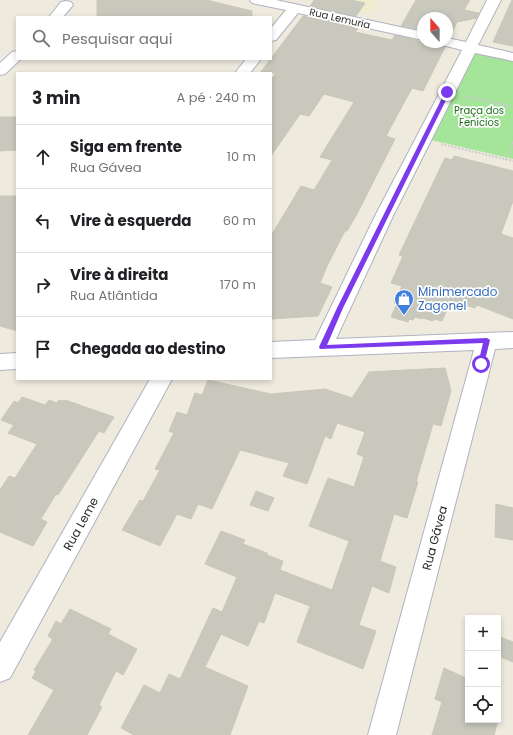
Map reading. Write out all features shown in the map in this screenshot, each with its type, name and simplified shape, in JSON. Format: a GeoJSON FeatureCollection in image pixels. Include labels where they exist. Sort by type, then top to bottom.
{"type":"FeatureCollection","features":[{"type":"Feature","properties":{"kind":"street","name":"Rua Lemuria"},"geometry":{"type":"LineString","coordinates":[[257,0],[417,35]]}},
{"type":"Feature","properties":{"kind":"street"},"geometry":{"type":"LineString","coordinates":[[322,347],[422,140],[494,0]]}},
{"type":"Feature","properties":{"kind":"street"},"geometry":{"type":"LineString","coordinates":[[57,16],[66,5]]}},
{"type":"Feature","properties":{"kind":"street"},"geometry":{"type":"LineString","coordinates":[[272,36],[295,8]]}},
{"type":"Feature","properties":{"kind":"street"},"geometry":{"type":"LineString","coordinates":[[453,43],[513,57]]}},
{"type":"Feature","properties":{"kind":"street"},"geometry":{"type":"LineString","coordinates":[[0,71],[16,56]]}},
{"type":"Feature","properties":{"kind":"street"},"geometry":{"type":"LineString","coordinates":[[243,72],[253,60]]}},
{"type":"Feature","properties":{"kind":"street","name":"Rua Gávea"},"geometry":{"type":"LineString","coordinates":[[382,735],[487,340]]}},
{"type":"Feature","properties":{"kind":"street"},"geometry":{"type":"LineString","coordinates":[[272,350],[513,340]]}},
{"type":"Feature","properties":{"kind":"street","name":"Rua Leme"},"geometry":{"type":"LineString","coordinates":[[0,668],[160,380]]}},
{"type":"Feature","properties":{"kind":"path"},"geometry":{"type":"LineString","coordinates":[[447,92],[513,107]]}},
{"type":"Feature","properties":{"kind":"path"},"geometry":{"type":"LineString","coordinates":[[422,140],[513,161]]}},
{"type":"Feature","properties":{"kind":"path"},"geometry":{"type":"LineString","coordinates":[[506,160],[513,142]]}},
{"type":"Feature","properties":{"kind":"shaded area"},"geometry":{"type":"Polygon","coordinates":[[[303,0],[381,0],[370,15],[303,0]]]}},
{"type":"Feature","properties":{"kind":"green space","name":"Praça dos Fenícios"},"geometry":{"type":"Polygon","coordinates":[[[473,50],[513,59],[513,159],[427,139],[473,50]]]}},
{"type":"Feature","properties":{"kind":"building"},"geometry":{"type":"Polygon","coordinates":[[[97,0],[206,0],[252,11],[252,16],[97,16],[97,0]]]}},
{"type":"Feature","properties":{"kind":"building"},"geometry":{"type":"Polygon","coordinates":[[[314,0],[351,0],[365,3],[356,16],[310,6],[314,0]]]}},
{"type":"Feature","properties":{"kind":"building"},"geometry":{"type":"Polygon","coordinates":[[[416,0],[470,0],[464,10],[479,13],[477,18],[457,22],[453,31],[453,12],[417,12],[417,29],[401,26],[416,0]]]}},
{"type":"Feature","properties":{"kind":"building"},"geometry":{"type":"Polygon","coordinates":[[[512,0],[513,46],[493,42],[512,0]]]}},
{"type":"Feature","properties":{"kind":"building"},"geometry":{"type":"Polygon","coordinates":[[[303,16],[350,26],[358,29],[355,32],[392,40],[395,35],[417,40],[417,48],[444,48],[423,91],[412,88],[386,136],[395,139],[357,214],[347,231],[345,231],[320,283],[332,287],[318,316],[272,319],[272,234],[301,186],[314,190],[332,160],[320,157],[354,102],[324,94],[309,116],[300,114],[272,155],[272,79],[276,73],[261,72],[270,60],[272,60],[272,57],[303,16]]]}},
{"type":"Feature","properties":{"kind":"building"},"geometry":{"type":"Polygon","coordinates":[[[0,117],[16,117],[16,150],[0,151],[0,117]]]}},
{"type":"Feature","properties":{"kind":"building"},"geometry":{"type":"Polygon","coordinates":[[[454,156],[513,171],[513,201],[501,234],[513,238],[513,319],[477,305],[475,308],[459,303],[456,310],[448,307],[442,321],[434,319],[433,321],[415,317],[413,320],[409,319],[408,322],[391,317],[397,304],[394,303],[402,286],[391,283],[403,256],[399,255],[445,158],[452,160],[454,156]]]}},
{"type":"Feature","properties":{"kind":"building"},"geometry":{"type":"Polygon","coordinates":[[[0,196],[16,196],[16,331],[0,326],[0,196]]]}},
{"type":"Feature","properties":{"kind":"building"},"geometry":{"type":"Polygon","coordinates":[[[445,368],[451,391],[441,426],[433,424],[407,518],[394,514],[380,561],[396,567],[389,593],[372,586],[359,625],[376,631],[363,669],[297,642],[310,606],[275,593],[264,623],[259,621],[248,646],[221,634],[205,667],[248,686],[230,735],[134,735],[121,728],[144,685],[160,693],[169,674],[180,679],[213,608],[222,612],[237,577],[205,564],[221,531],[245,540],[243,544],[283,561],[280,570],[332,590],[349,541],[309,526],[328,478],[354,487],[364,457],[357,454],[365,432],[337,423],[331,439],[325,436],[307,484],[283,476],[289,463],[240,450],[212,509],[198,504],[191,519],[177,514],[160,546],[122,530],[140,500],[143,501],[160,470],[155,469],[174,433],[169,431],[177,412],[187,415],[195,393],[202,395],[208,380],[271,394],[325,389],[352,398],[369,372],[445,368]]]}},
{"type":"Feature","properties":{"kind":"building"},"geometry":{"type":"Polygon","coordinates":[[[22,397],[45,405],[49,400],[57,403],[59,400],[65,400],[114,417],[104,433],[99,431],[58,495],[56,494],[41,519],[47,522],[33,546],[0,532],[0,490],[9,476],[15,478],[37,444],[8,433],[14,425],[1,420],[14,401],[18,403],[22,397]]]}},
{"type":"Feature","properties":{"kind":"building"},"geometry":{"type":"Polygon","coordinates":[[[256,491],[274,498],[268,511],[250,505],[256,491]]]}},
{"type":"Feature","properties":{"kind":"building"},"geometry":{"type":"Polygon","coordinates":[[[496,504],[513,508],[513,540],[495,537],[496,504]]]}},
{"type":"Feature","properties":{"kind":"building"},"geometry":{"type":"Polygon","coordinates":[[[70,609],[111,629],[108,634],[137,649],[123,675],[116,671],[99,705],[102,707],[87,735],[28,735],[54,690],[32,678],[36,671],[34,670],[53,639],[48,636],[56,621],[61,624],[70,609]]]}},
{"type":"Feature","properties":{"kind":"building"},"geometry":{"type":"Polygon","coordinates":[[[501,637],[513,642],[513,662],[501,657],[501,637]]]}},
{"type":"Feature","properties":{"kind":"building"},"geometry":{"type":"Polygon","coordinates":[[[444,668],[465,678],[465,723],[497,723],[494,735],[432,735],[442,702],[435,699],[444,668]]]}},
{"type":"Feature","properties":{"kind":"place","name":"Minimercado Zagonel"},"geometry":{"type":"Point","coordinates":[404,316]}},
{"type":"Feature","properties":{"kind":"route"},"geometry":{"type":"LineString","coordinates":[[447,92],[422,140],[322,347],[487,340],[481,364]]}}]}
